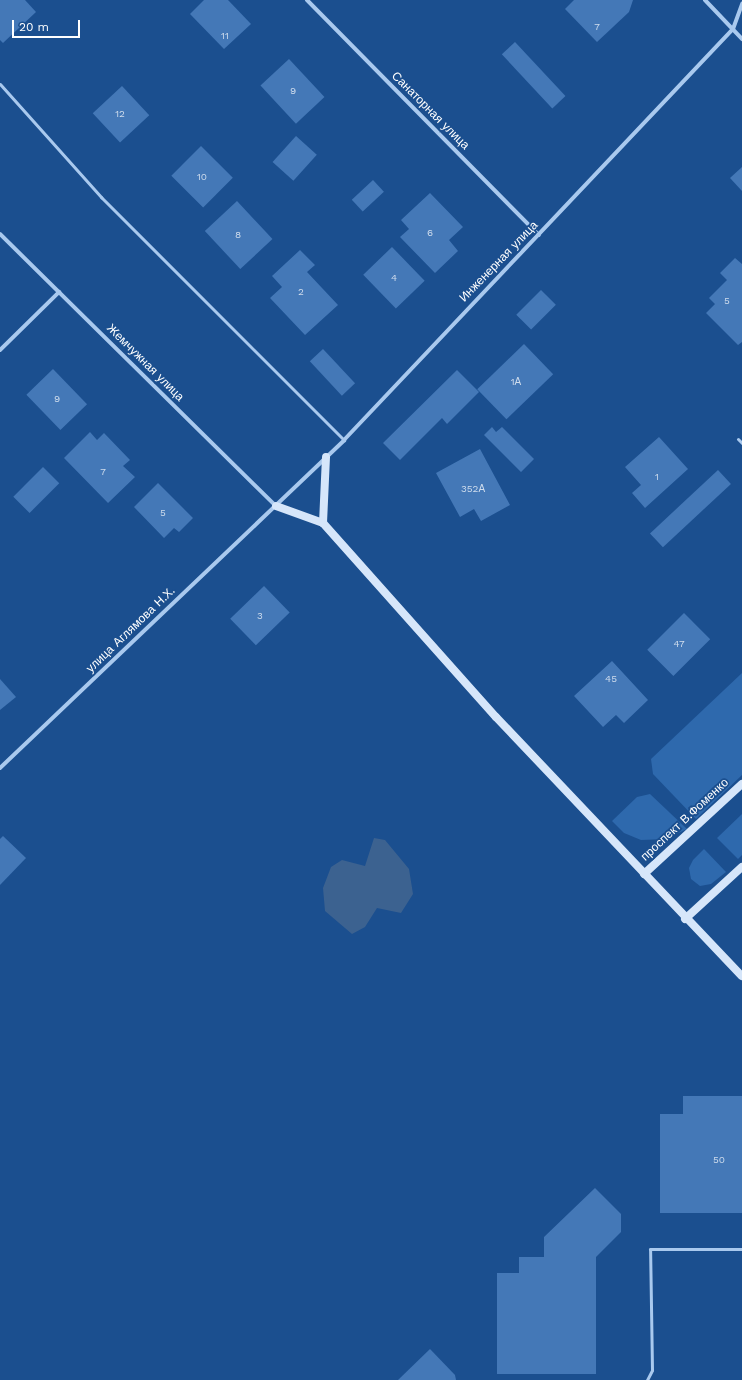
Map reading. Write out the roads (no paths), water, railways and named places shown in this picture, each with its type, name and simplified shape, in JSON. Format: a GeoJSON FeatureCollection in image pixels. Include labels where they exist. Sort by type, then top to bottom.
{"type":"FeatureCollection","features":[{"type":"Feature","properties":{"kind":"street","name":"Санаторная улица"},"geometry":{"type":"LineString","coordinates":[[308,0],[539,235]]}},
{"type":"Feature","properties":{"kind":"street"},"geometry":{"type":"LineString","coordinates":[[705,0],[742,39]]}},
{"type":"Feature","properties":{"kind":"street"},"geometry":{"type":"LineString","coordinates":[[733,29],[742,4]]}},
{"type":"Feature","properties":{"kind":"street","name":"Инженерная улица"},"geometry":{"type":"LineString","coordinates":[[276,506],[344,440],[733,29]]}},
{"type":"Feature","properties":{"kind":"street","name":"Жемчужная улица"},"geometry":{"type":"LineString","coordinates":[[0,234],[276,506]]}},
{"type":"Feature","properties":{"kind":"street"},"geometry":{"type":"LineString","coordinates":[[0,350],[60,292]]}},
{"type":"Feature","properties":{"kind":"street"},"geometry":{"type":"LineString","coordinates":[[324,523],[326,457]]}},
{"type":"Feature","properties":{"kind":"street"},"geometry":{"type":"LineString","coordinates":[[276,506],[324,523],[496,717],[685,919],[742,976]]}},
{"type":"Feature","properties":{"kind":"street","name":"улица Аглямова Н.Х."},"geometry":{"type":"LineString","coordinates":[[0,768],[276,506]]}},
{"type":"Feature","properties":{"kind":"street","name":"проспект В.Фоменко"},"geometry":{"type":"LineString","coordinates":[[644,874],[742,784]]}},
{"type":"Feature","properties":{"kind":"street"},"geometry":{"type":"LineString","coordinates":[[685,919],[742,866]]}},
{"type":"Feature","properties":{"kind":"lane"},"geometry":{"type":"LineString","coordinates":[[0,84],[101,196],[344,440]]}},
{"type":"Feature","properties":{"kind":"lane"},"geometry":{"type":"LineString","coordinates":[[738,439],[742,443]]}},
{"type":"Feature","properties":{"kind":"lane"},"geometry":{"type":"LineString","coordinates":[[647,1380],[652,1370],[650,1249],[742,1249]]}}]}
